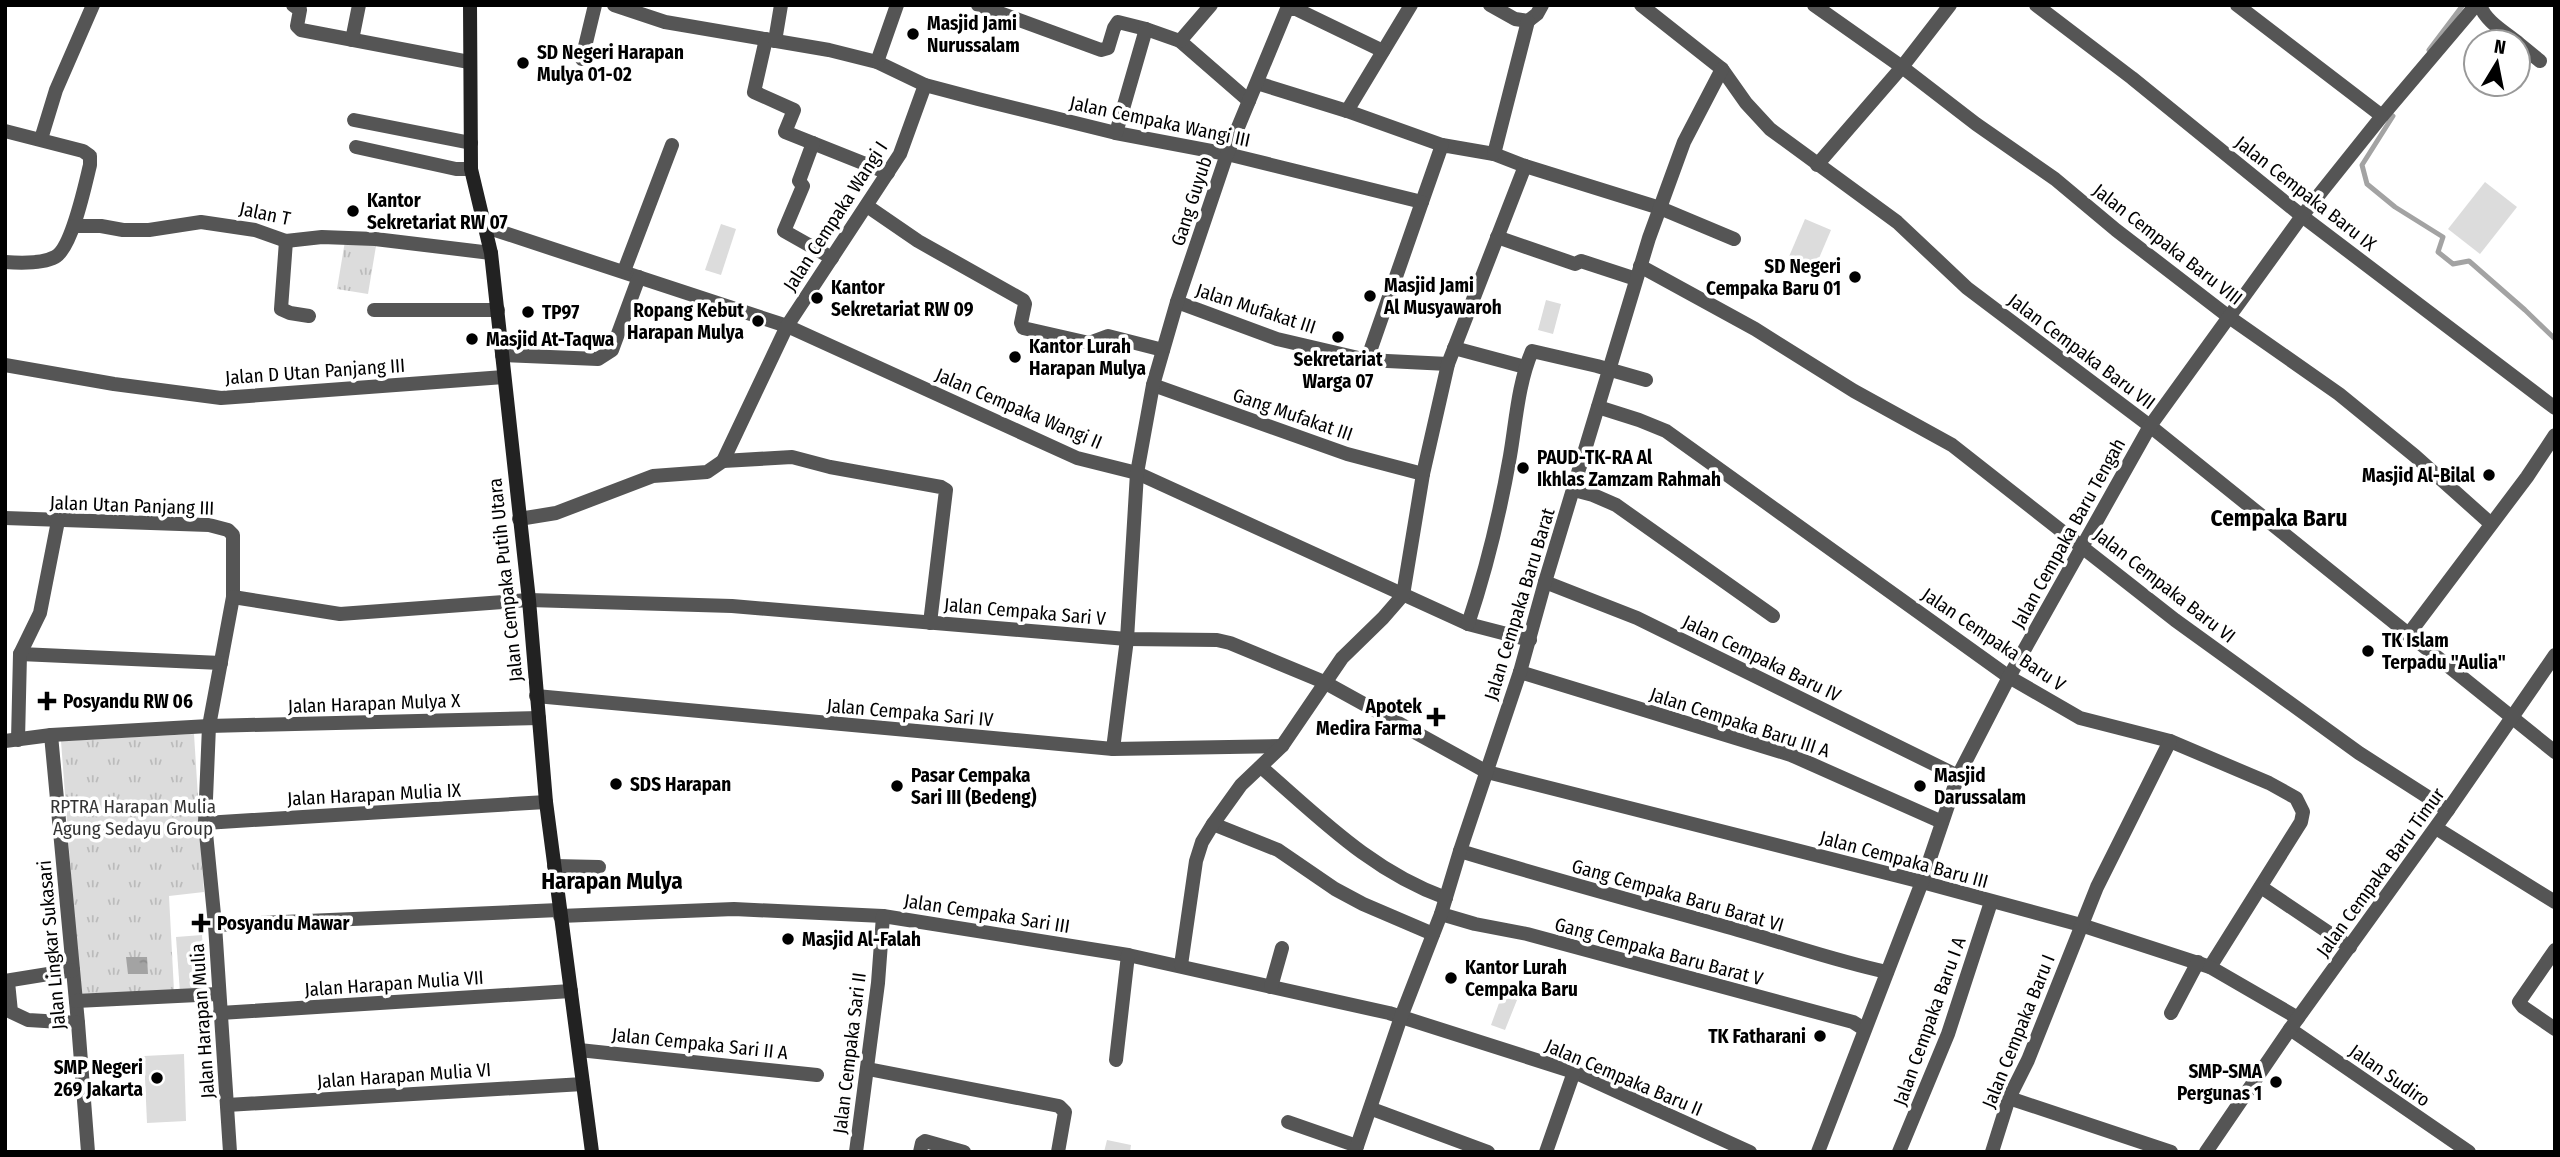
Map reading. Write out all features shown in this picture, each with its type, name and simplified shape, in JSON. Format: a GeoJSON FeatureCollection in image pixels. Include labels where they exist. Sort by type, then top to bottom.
{"type":"FeatureCollection","features":[{"type":"Feature","properties":{"kind":"street"},"geometry":{"type":"LineString","coordinates":[[41,139],[56,90],[93,5]]}},
{"type":"Feature","properties":{"kind":"street"},"geometry":{"type":"LineString","coordinates":[[293,5],[300,10],[297,24],[299,29],[469,62]]}},
{"type":"Feature","properties":{"kind":"street"},"geometry":{"type":"LineString","coordinates":[[352,40],[359,5]]}},
{"type":"Feature","properties":{"kind":"street","name":"Jalan Cempaka Putih Utara"},"geometry":{"type":"LineString","coordinates":[[470,5],[471,169],[491,253],[529,600],[546,802],[592,1152]]}},
{"type":"Feature","properties":{"kind":"street"},"geometry":{"type":"LineString","coordinates":[[582,59],[595,5]]}},
{"type":"Feature","properties":{"kind":"street","name":"Jalan Cempaka Wangi III"},"geometry":{"type":"LineString","coordinates":[[614,5],[665,22],[829,50],[877,62],[925,85],[1116,133],[1227,154],[1422,202]]}},
{"type":"Feature","properties":{"kind":"street"},"geometry":{"type":"LineString","coordinates":[[781,5],[754,92],[794,110],[785,132],[888,173]]}},
{"type":"Feature","properties":{"kind":"street"},"geometry":{"type":"LineString","coordinates":[[877,62],[897,5]]}},
{"type":"Feature","properties":{"kind":"street"},"geometry":{"type":"LineString","coordinates":[[978,5],[1101,50],[1108,48],[1118,22],[1180,41],[1249,101]]}},
{"type":"Feature","properties":{"kind":"street"},"geometry":{"type":"LineString","coordinates":[[1180,41],[1212,5]]}},
{"type":"Feature","properties":{"kind":"street"},"geometry":{"type":"LineString","coordinates":[[1347,111],[1411,5]]}},
{"type":"Feature","properties":{"kind":"street"},"geometry":{"type":"LineString","coordinates":[[1490,5],[1516,19],[1528,22]]}},
{"type":"Feature","properties":{"kind":"street"},"geometry":{"type":"LineString","coordinates":[[1494,154],[1528,22],[1537,15],[1542,5]]}},
{"type":"Feature","properties":{"kind":"street","name":"Jalan Cempaka Baru VII"},"geometry":{"type":"LineString","coordinates":[[1641,5],[1722,69],[1746,103],[1770,130],[1897,222],[1967,288],[2150,426],[2555,752]]}},
{"type":"Feature","properties":{"kind":"street","name":"Jalan Cempaka Baru VIII"},"geometry":{"type":"LineString","coordinates":[[1814,5],[2056,179],[2116,230],[2229,317],[2339,394],[2415,456],[2490,523]]}},
{"type":"Feature","properties":{"kind":"street"},"geometry":{"type":"LineString","coordinates":[[1817,165],[1902,67],[1950,5]]}},
{"type":"Feature","properties":{"kind":"street","name":"Jalan Cempaka Baru IX"},"geometry":{"type":"LineString","coordinates":[[2036,5],[2132,78],[2302,216],[2555,408]]}},
{"type":"Feature","properties":{"kind":"street"},"geometry":{"type":"LineString","coordinates":[[2237,5],[2386,112]]}},
{"type":"Feature","properties":{"kind":"street"},"geometry":{"type":"LineString","coordinates":[[2478,5],[2500,28]]}},
{"type":"Feature","properties":{"kind":"street","name":"Jalan Cempaka Baru Tengah"},"geometry":{"type":"LineString","coordinates":[[1818,1152],[1922,882],[1958,776],[2009,677],[2150,426],[2302,216],[2386,112],[2478,5]]}},
{"type":"Feature","properties":{"kind":"street","name":"Gang Guyub"},"geometry":{"type":"LineString","coordinates":[[1113,750],[1127,639],[1137,473],[1153,385],[1177,302],[1227,154],[1287,7],[1382,51]]}},
{"type":"Feature","properties":{"kind":"street"},"geometry":{"type":"LineString","coordinates":[[1116,133],[1146,29]]}},
{"type":"Feature","properties":{"kind":"street"},"geometry":{"type":"LineString","coordinates":[[2532,54],[2540,61]]}},
{"type":"Feature","properties":{"kind":"street","name":"Jalan Cempaka Baru Barat"},"geometry":{"type":"LineString","coordinates":[[1356,1149],[1372,1109],[1401,1017],[1441,914],[1521,672],[1545,582],[1638,272],[1684,142],[1722,69]]}},
{"type":"Feature","properties":{"kind":"street"},"geometry":{"type":"LineString","coordinates":[[1257,83],[1442,145],[1494,154],[1524,166],[1660,208],[1734,239]]}},
{"type":"Feature","properties":{"kind":"street","name":"Jalan Cempaka Wangi I"},"geometry":{"type":"LineString","coordinates":[[723,461],[787,326],[900,153],[925,85]]}},
{"type":"Feature","properties":{"kind":"street"},"geometry":{"type":"LineString","coordinates":[[354,120],[471,143]]}},
{"type":"Feature","properties":{"kind":"street"},"geometry":{"type":"LineString","coordinates":[[5,131],[83,151],[90,156],[74,226],[61,252],[54,258],[42,261],[5,262]]}},
{"type":"Feature","properties":{"kind":"street"},"geometry":{"type":"LineString","coordinates":[[813,143],[799,181],[803,186],[784,231],[832,258]]}},
{"type":"Feature","properties":{"kind":"street"},"geometry":{"type":"LineString","coordinates":[[624,271],[672,145]]}},
{"type":"Feature","properties":{"kind":"street"},"geometry":{"type":"LineString","coordinates":[[1367,360],[1442,145]]}},
{"type":"Feature","properties":{"kind":"street"},"geometry":{"type":"LineString","coordinates":[[356,147],[456,169],[471,169]]}},
{"type":"Feature","properties":{"kind":"street"},"geometry":{"type":"LineString","coordinates":[[1181,965],[1196,862],[1202,842],[1241,785],[1282,746],[1342,658],[1403,595],[1423,474],[1448,365],[1524,166]]}},
{"type":"Feature","properties":{"kind":"street"},"geometry":{"type":"LineString","coordinates":[[867,206],[956,264],[1023,300],[1025,306],[1021,323],[1026,329],[1089,343],[1108,336],[1163,350]]}},
{"type":"Feature","properties":{"kind":"street","name":"Jalan T"},"geometry":{"type":"LineString","coordinates":[[74,226],[149,230],[201,222],[255,230],[286,241],[302,238],[375,239],[491,253]]}},
{"type":"Feature","properties":{"kind":"street","name":"Jalan Cempaka Wangi II"},"geometry":{"type":"LineString","coordinates":[[486,227],[787,326],[1077,458],[1137,473],[1468,624],[1530,640]]}},
{"type":"Feature","properties":{"kind":"street","name":"Jalan Cempaka Baru VI"},"geometry":{"type":"LineString","coordinates":[[1497,237],[1575,264],[1581,261],[1638,272],[1755,329],[1854,391],[1952,445],[2175,620],[2359,753],[2448,810]]}},
{"type":"Feature","properties":{"kind":"street"},"geometry":{"type":"LineString","coordinates":[[286,241],[281,309],[309,316]]}},
{"type":"Feature","properties":{"kind":"street"},"geometry":{"type":"LineString","coordinates":[[502,355],[598,359],[606,356],[612,350],[639,277]]}},
{"type":"Feature","properties":{"kind":"street","name":"Jalan Mufakat III"},"geometry":{"type":"LineString","coordinates":[[1177,302],[1276,339],[1367,360],[1448,365]]}},
{"type":"Feature","properties":{"kind":"street"},"geometry":{"type":"LineString","coordinates":[[373,310],[498,310]]}},
{"type":"Feature","properties":{"kind":"street"},"geometry":{"type":"LineString","coordinates":[[1454,348],[1525,367]]}},
{"type":"Feature","properties":{"kind":"street"},"geometry":{"type":"LineString","coordinates":[[1468,624],[1491,540],[1510,458],[1525,367],[1532,351],[1646,380]]}},
{"type":"Feature","properties":{"kind":"street","name":"Jalan D Utan Panjang III"},"geometry":{"type":"LineString","coordinates":[[5,365],[114,384],[220,398],[505,377]]}},
{"type":"Feature","properties":{"kind":"street","name":"Gang Mufakat III"},"geometry":{"type":"LineString","coordinates":[[1153,385],[1348,454],[1423,474]]}},
{"type":"Feature","properties":{"kind":"street","name":"Jalan Cempaka Baru V"},"geometry":{"type":"LineString","coordinates":[[1598,407],[1665,431],[2009,677],[2080,718],[2170,741],[2269,783],[2296,798],[2303,812],[2301,822],[2261,887],[2171,1013]]}},
{"type":"Feature","properties":{"kind":"street"},"geometry":{"type":"LineString","coordinates":[[2408,635],[2527,477],[2555,435]]}},
{"type":"Feature","properties":{"kind":"street"},"geometry":{"type":"LineString","coordinates":[[519,519],[556,513],[653,476],[707,472],[723,461],[792,457],[830,467],[941,487],[946,490],[947,500],[930,622]]}},
{"type":"Feature","properties":{"kind":"street"},"geometry":{"type":"LineString","coordinates":[[1574,490],[1616,505],[1773,616]]}},
{"type":"Feature","properties":{"kind":"street","name":"Jalan Utan Panjang III"},"geometry":{"type":"LineString","coordinates":[[5,518],[209,525],[228,530],[235,542],[233,597]]}},
{"type":"Feature","properties":{"kind":"street"},"geometry":{"type":"LineString","coordinates":[[11,740],[20,654],[40,613],[58,521]]}},
{"type":"Feature","properties":{"kind":"street","name":"Jalan Cempaka Baru IV"},"geometry":{"type":"LineString","coordinates":[[1545,582],[1637,618],[1958,776]]}},
{"type":"Feature","properties":{"kind":"street","name":"Jalan Cempaka Sari V"},"geometry":{"type":"LineString","coordinates":[[233,597],[340,614],[529,600],[732,606],[1127,639],[1217,640],[1324,682],[1487,772]]}},
{"type":"Feature","properties":{"kind":"street","name":"Jalan Harapan Mulia"},"geometry":{"type":"LineString","coordinates":[[230,1152],[215,925],[205,823],[209,726],[233,597]]}},
{"type":"Feature","properties":{"kind":"street"},"geometry":{"type":"LineString","coordinates":[[20,654],[221,663]]}},
{"type":"Feature","properties":{"kind":"street","name":"Jalan Cempaka Baru Timur"},"geometry":{"type":"LineString","coordinates":[[2206,1152],[2294,1023],[2436,828],[2555,655]]}},
{"type":"Feature","properties":{"kind":"street","name":"Jalan Cempaka Baru III A"},"geometry":{"type":"LineString","coordinates":[[1521,672],[1791,755],[1942,822]]}},
{"type":"Feature","properties":{"kind":"street","name":"Jalan Cempaka Sari IV"},"geometry":{"type":"LineString","coordinates":[[536,696],[1113,750],[1282,746]]}},
{"type":"Feature","properties":{"kind":"street","name":"Jalan Harapan Mulya X"},"geometry":{"type":"LineString","coordinates":[[11,740],[51,735],[209,726],[539,718]]}},
{"type":"Feature","properties":{"kind":"street","name":"Jalan Lingkar Sukasari"},"geometry":{"type":"LineString","coordinates":[[51,735],[88,1152]]}},
{"type":"Feature","properties":{"kind":"street","name":"Jalan Cempaka Baru I"},"geometry":{"type":"LineString","coordinates":[[1992,1152],[2009,1098],[2028,1060],[2097,887],[2170,741]]}},
{"type":"Feature","properties":{"kind":"street"},"geometry":{"type":"LineString","coordinates":[[1261,767],[1356,849],[1384,869],[1412,885],[1446,898]]}},
{"type":"Feature","properties":{"kind":"street","name":"Jalan Cempaka Baru III"},"geometry":{"type":"LineString","coordinates":[[1487,772],[2081,925],[2204,964],[2294,1023]]}},
{"type":"Feature","properties":{"kind":"street","name":"Jalan Harapan Mulia IX"},"geometry":{"type":"LineString","coordinates":[[205,823],[546,802]]}},
{"type":"Feature","properties":{"kind":"street"},"geometry":{"type":"LineString","coordinates":[[1213,824],[1278,850],[1335,889],[1433,934]]}},
{"type":"Feature","properties":{"kind":"street"},"geometry":{"type":"LineString","coordinates":[[2436,828],[2555,902]]}},
{"type":"Feature","properties":{"kind":"street","name":"Gang Cempaka Baru Barat VI"},"geometry":{"type":"LineString","coordinates":[[1460,851],[1621,900],[1739,931],[1837,961],[1887,972]]}},
{"type":"Feature","properties":{"kind":"street"},"geometry":{"type":"LineString","coordinates":[[554,866],[600,867]]}},
{"type":"Feature","properties":{"kind":"street"},"geometry":{"type":"LineString","coordinates":[[2261,887],[2350,947]]}},
{"type":"Feature","properties":{"kind":"street","name":"Jalan Cempaka Baru I A"},"geometry":{"type":"LineString","coordinates":[[1899,1152],[1948,1034],[1991,902]]}},
{"type":"Feature","properties":{"kind":"street","name":"Jalan Cempaka Sari III"},"geometry":{"type":"LineString","coordinates":[[215,925],[734,909],[883,916],[1181,965],[1401,1017]]}},
{"type":"Feature","properties":{"kind":"street","name":"Gang Cempaka Baru Barat V"},"geometry":{"type":"LineString","coordinates":[[1441,914],[1527,934],[1853,1022],[1864,1029]]}},
{"type":"Feature","properties":{"kind":"street","name":"Jalan Cempaka Sari II"},"geometry":{"type":"LineString","coordinates":[[856,1152],[868,1069],[883,916]]}},
{"type":"Feature","properties":{"kind":"street"},"geometry":{"type":"LineString","coordinates":[[1271,987],[1282,948]]}},
{"type":"Feature","properties":{"kind":"street"},"geometry":{"type":"LineString","coordinates":[[2555,950],[2519,1002],[2555,1029]]}},
{"type":"Feature","properties":{"kind":"street"},"geometry":{"type":"LineString","coordinates":[[1116,1060],[1128,955]]}},
{"type":"Feature","properties":{"kind":"street"},"geometry":{"type":"LineString","coordinates":[[73,971],[6,981],[11,1012],[28,1020],[78,1023]]}},
{"type":"Feature","properties":{"kind":"street","name":"Jalan Harapan Mulia VII"},"geometry":{"type":"LineString","coordinates":[[220,1013],[571,991]]}},
{"type":"Feature","properties":{"kind":"street"},"geometry":{"type":"LineString","coordinates":[[76,1001],[218,994]]}},
{"type":"Feature","properties":{"kind":"street","name":"Jalan Cempaka Baru II"},"geometry":{"type":"LineString","coordinates":[[1401,1017],[1574,1072],[1751,1152]]}},
{"type":"Feature","properties":{"kind":"street","name":"Jalan Sudiro"},"geometry":{"type":"LineString","coordinates":[[2294,1023],[2469,1152]]}},
{"type":"Feature","properties":{"kind":"street","name":"Jalan Cempaka Sari II A"},"geometry":{"type":"LineString","coordinates":[[579,1050],[817,1075]]}},
{"type":"Feature","properties":{"kind":"street"},"geometry":{"type":"LineString","coordinates":[[868,1069],[1059,1106],[1065,1112],[1065,1120],[1058,1152]]}},
{"type":"Feature","properties":{"kind":"street"},"geometry":{"type":"LineString","coordinates":[[1546,1152],[1574,1072]]}},
{"type":"Feature","properties":{"kind":"street","name":"Jalan Harapan Mulia VI"},"geometry":{"type":"LineString","coordinates":[[227,1105],[583,1084]]}},
{"type":"Feature","properties":{"kind":"street"},"geometry":{"type":"LineString","coordinates":[[2009,1098],[2171,1152]]}},
{"type":"Feature","properties":{"kind":"street"},"geometry":{"type":"LineString","coordinates":[[1372,1109],[1488,1152]]}},
{"type":"Feature","properties":{"kind":"street"},"geometry":{"type":"LineString","coordinates":[[1288,1122],[1356,1149]]}},
{"type":"Feature","properties":{"kind":"street"},"geometry":{"type":"LineString","coordinates":[[920,1152],[925,1141],[964,1152]]}},
{"type":"Feature","properties":{"kind":"green space"},"geometry":{"type":"Polygon","coordinates":[[[2485,182],[2517,207],[2480,254],[2448,229],[2485,182]]]}},
{"type":"Feature","properties":{"kind":"green space"},"geometry":{"type":"Polygon","coordinates":[[[1805,219],[1831,230],[1811,277],[1785,266],[1805,219]]]}},
{"type":"Feature","properties":{"kind":"green space"},"geometry":{"type":"Polygon","coordinates":[[[721,224],[736,229],[721,275],[705,270],[721,224]]]}},
{"type":"Feature","properties":{"kind":"green space"},"geometry":{"type":"Polygon","coordinates":[[[345,241],[376,246],[368,294],[337,289],[345,241]]]}},
{"type":"Feature","properties":{"kind":"green space"},"geometry":{"type":"Polygon","coordinates":[[[1546,300],[1561,304],[1553,334],[1538,330],[1546,300]]]}},
{"type":"Feature","properties":{"kind":"green space","name":"RPTRA Harapan Mulia Agung Sedayu Group"},"geometry":{"type":"Polygon","coordinates":[[[194,734],[204,892],[169,896],[174,991],[80,995],[61,741],[194,734]]]}},
{"type":"Feature","properties":{"kind":"green space"},"geometry":{"type":"Polygon","coordinates":[[[202,935],[206,991],[180,993],[176,937],[202,935]]]}},
{"type":"Feature","properties":{"kind":"green space"},"geometry":{"type":"Polygon","coordinates":[[[1502,995],[1517,1000],[1505,1030],[1491,1025],[1502,995]]]}},
{"type":"Feature","properties":{"kind":"green space"},"geometry":{"type":"Polygon","coordinates":[[[184,1054],[186,1121],[147,1123],[144,1056],[184,1054]]]}},
{"type":"Feature","properties":{"kind":"green space"},"geometry":{"type":"Polygon","coordinates":[[[1107,1140],[1131,1145],[1130,1152],[1104,1152],[1107,1140]]]}},
{"type":"Feature","properties":{"kind":"water"},"geometry":{"type":"Polygon","coordinates":[[[126,957],[147,957],[148,974],[128,974],[126,957]]]}},
{"type":"Feature","properties":{"kind":"waterway"},"geometry":{"type":"LineString","coordinates":[[2429,50],[2463,5]]}},
{"type":"Feature","properties":{"kind":"waterway"},"geometry":{"type":"LineString","coordinates":[[2387,112],[2393,116],[2362,165],[2367,184],[2395,207],[2443,237],[2438,252],[2453,264],[2469,261],[2555,339]]}},
{"type":"Feature","properties":{"kind":"place","name":"Masjid Jami Nurussalam"},"geometry":{"type":"Point","coordinates":[913,34]}},
{"type":"Feature","properties":{"kind":"place","name":"SD Negeri Harapan Mulya 01-02"},"geometry":{"type":"Point","coordinates":[523,63]}},
{"type":"Feature","properties":{"kind":"place","name":"Kantor Sekretariat RW 07"},"geometry":{"type":"Point","coordinates":[353,211]}},
{"type":"Feature","properties":{"kind":"place","name":"SD Negeri Cempaka Baru 01"},"geometry":{"type":"Point","coordinates":[1855,277]}},
{"type":"Feature","properties":{"kind":"place","name":"Masjid Jami Al Musyawaroh"},"geometry":{"type":"Point","coordinates":[1370,296]}},
{"type":"Feature","properties":{"kind":"place","name":"Kantor Sekretariat RW 09"},"geometry":{"type":"Point","coordinates":[817,298]}},
{"type":"Feature","properties":{"kind":"place","name":"TP97"},"geometry":{"type":"Point","coordinates":[528,312]}},
{"type":"Feature","properties":{"kind":"place","name":"Ropang Kebut Harapan Mulya"},"geometry":{"type":"Point","coordinates":[758,321]}},
{"type":"Feature","properties":{"kind":"place","name":"Sekretariat Warga 07"},"geometry":{"type":"Point","coordinates":[1338,337]}},
{"type":"Feature","properties":{"kind":"place","name":"Masjid At-Taqwa"},"geometry":{"type":"Point","coordinates":[472,339]}},
{"type":"Feature","properties":{"kind":"place","name":"Kantor Lurah Harapan Mulya"},"geometry":{"type":"Point","coordinates":[1015,357]}},
{"type":"Feature","properties":{"kind":"place","name":"PAUD-TK-RA Al Ikhlas Zamzam Rahmah"},"geometry":{"type":"Point","coordinates":[1523,468]}},
{"type":"Feature","properties":{"kind":"place","name":"Masjid Al-Bilal"},"geometry":{"type":"Point","coordinates":[2489,475]}},
{"type":"Feature","properties":{"kind":"place","name":"TK Islam Terpadu \"Aulia\""},"geometry":{"type":"Point","coordinates":[2368,651]}},
{"type":"Feature","properties":{"kind":"place","name":"Posyandu RW 06"},"geometry":{"type":"Point","coordinates":[47,701]}},
{"type":"Feature","properties":{"kind":"place","name":"Apotek Medira Farma"},"geometry":{"type":"Point","coordinates":[1436,717]}},
{"type":"Feature","properties":{"kind":"place","name":"SDS Harapan"},"geometry":{"type":"Point","coordinates":[616,784]}},
{"type":"Feature","properties":{"kind":"place","name":"Pasar Cempaka Sari III (Bedeng)"},"geometry":{"type":"Point","coordinates":[897,786]}},
{"type":"Feature","properties":{"kind":"place","name":"Masjid Darussalam"},"geometry":{"type":"Point","coordinates":[1920,786]}},
{"type":"Feature","properties":{"kind":"place","name":"Posyandu Mawar"},"geometry":{"type":"Point","coordinates":[201,923]}},
{"type":"Feature","properties":{"kind":"place","name":"Masjid Al-Falah"},"geometry":{"type":"Point","coordinates":[788,939]}},
{"type":"Feature","properties":{"kind":"place","name":"Kantor Lurah Cempaka Baru"},"geometry":{"type":"Point","coordinates":[1451,978]}},
{"type":"Feature","properties":{"kind":"place","name":"TK Fatharani"},"geometry":{"type":"Point","coordinates":[1820,1036]}},
{"type":"Feature","properties":{"kind":"place","name":"SMP Negeri 269 Jakarta"},"geometry":{"type":"Point","coordinates":[157,1078]}},
{"type":"Feature","properties":{"kind":"place","name":"SMP-SMA Pergunas 1"},"geometry":{"type":"Point","coordinates":[2276,1082]}},
{"type":"Feature","properties":{"kind":"district","name":"Cempaka Baru"},"geometry":{"type":"Point","coordinates":[2279,518]}},
{"type":"Feature","properties":{"kind":"district","name":"Harapan Mulya"},"geometry":{"type":"Point","coordinates":[612,881]}}]}
